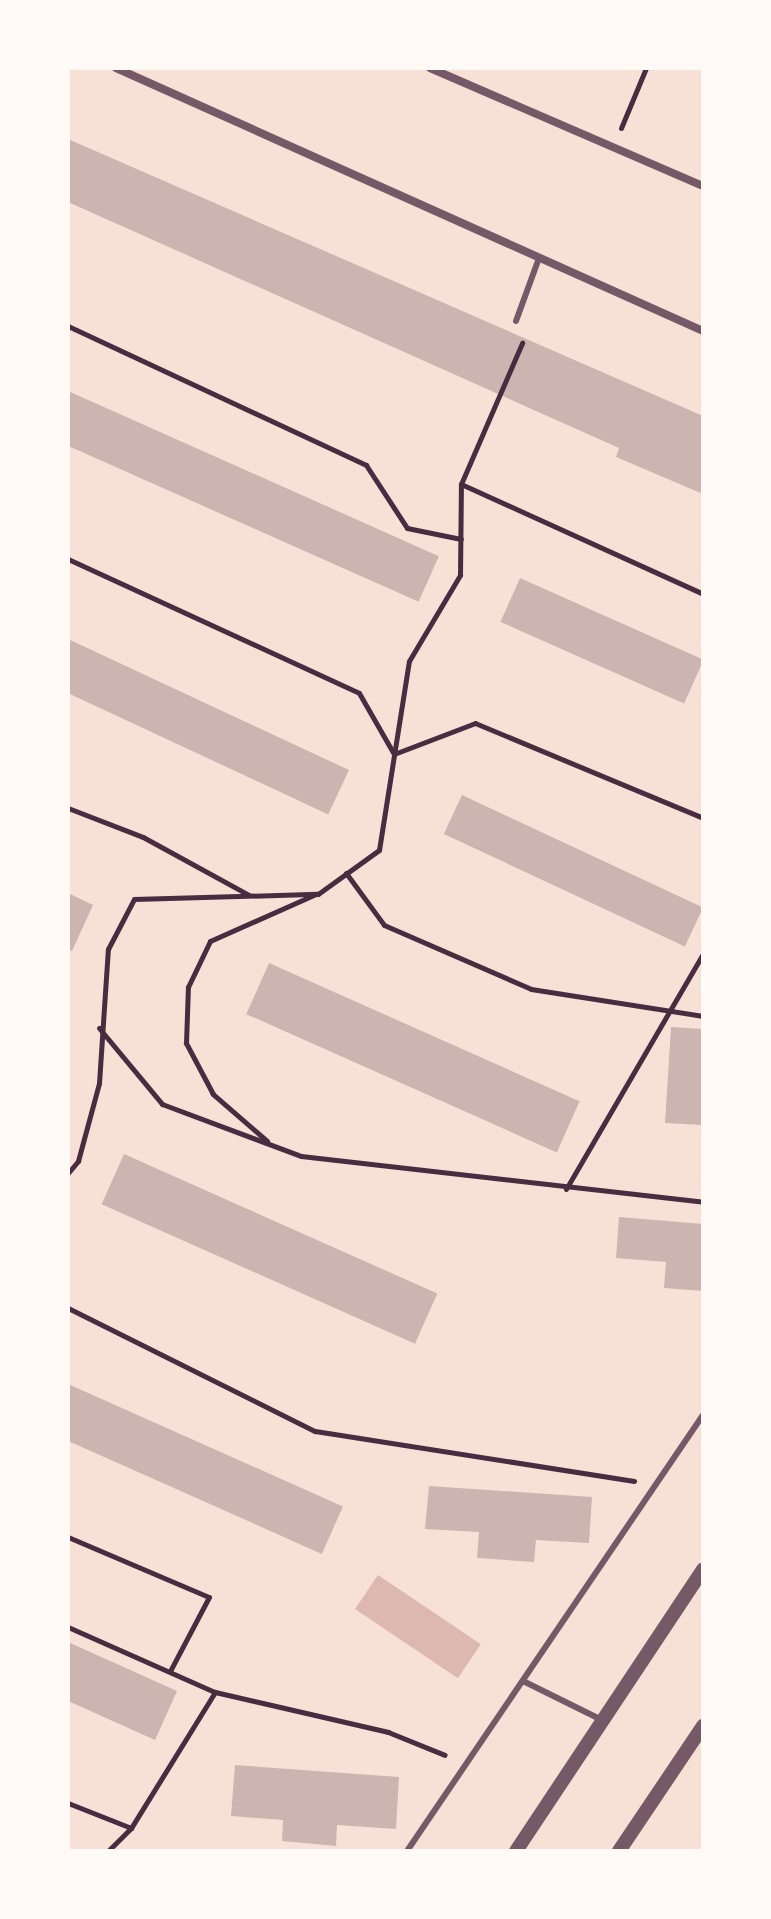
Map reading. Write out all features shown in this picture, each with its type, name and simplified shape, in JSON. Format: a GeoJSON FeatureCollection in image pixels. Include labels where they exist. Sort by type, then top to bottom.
{"type":"FeatureCollection","features":[{"type":"Feature","properties":{"kind":"street"},"geometry":{"type":"LineString","coordinates":[[116,68],[703,331]]}},
{"type":"Feature","properties":{"kind":"street"},"geometry":{"type":"LineString","coordinates":[[430,68],[703,186]]}},
{"type":"Feature","properties":{"kind":"street"},"geometry":{"type":"LineString","coordinates":[[516,1851],[703,1570]]}},
{"type":"Feature","properties":{"kind":"street"},"geometry":{"type":"LineString","coordinates":[[619,1851],[703,1726]]}},
{"type":"Feature","properties":{"kind":"lane"},"geometry":{"type":"LineString","coordinates":[[516,321],[539,258]]}},
{"type":"Feature","properties":{"kind":"lane"},"geometry":{"type":"LineString","coordinates":[[407,1851],[703,1415]]}},
{"type":"Feature","properties":{"kind":"lane"},"geometry":{"type":"LineString","coordinates":[[523,1681],[603,1721]]}},
{"type":"Feature","properties":{"kind":"path"},"geometry":{"type":"LineString","coordinates":[[613,147],[646,68]]}},
{"type":"Feature","properties":{"kind":"path"},"geometry":{"type":"LineString","coordinates":[[68,326],[366,465],[407,528],[461,539]]}},
{"type":"Feature","properties":{"kind":"path"},"geometry":{"type":"LineString","coordinates":[[271,1144],[213,1094],[186,1043],[188,987],[210,941],[318,894],[379,850],[409,661],[460,575],[461,484],[525,336]]}},
{"type":"Feature","properties":{"kind":"path"},"geometry":{"type":"LineString","coordinates":[[461,484],[703,594]]}},
{"type":"Feature","properties":{"kind":"path"},"geometry":{"type":"LineString","coordinates":[[68,559],[359,693],[394,754]]}},
{"type":"Feature","properties":{"kind":"path"},"geometry":{"type":"LineString","coordinates":[[394,754],[475,723],[703,818]]}},
{"type":"Feature","properties":{"kind":"path"},"geometry":{"type":"LineString","coordinates":[[68,808],[143,837],[250,896]]}},
{"type":"Feature","properties":{"kind":"path"},"geometry":{"type":"LineString","coordinates":[[346,873],[384,925],[531,989],[666,1015],[703,1016]]}},
{"type":"Feature","properties":{"kind":"path"},"geometry":{"type":"LineString","coordinates":[[68,1173],[78,1161],[99,1083],[99,1028],[108,949],[134,899],[318,894]]}},
{"type":"Feature","properties":{"kind":"path"},"geometry":{"type":"LineString","coordinates":[[566,1189],[703,954]]}},
{"type":"Feature","properties":{"kind":"path"},"geometry":{"type":"LineString","coordinates":[[99,1028],[162,1104],[301,1156],[566,1189],[703,1202]]}},
{"type":"Feature","properties":{"kind":"path"},"geometry":{"type":"LineString","coordinates":[[68,1308],[315,1431],[656,1484]]}},
{"type":"Feature","properties":{"kind":"path"},"geometry":{"type":"LineString","coordinates":[[68,1537],[209,1597],[170,1671]]}},
{"type":"Feature","properties":{"kind":"path"},"geometry":{"type":"LineString","coordinates":[[68,1627],[215,1692],[388,1732],[468,1764]]}},
{"type":"Feature","properties":{"kind":"path"},"geometry":{"type":"LineString","coordinates":[[108,1851],[131,1828],[215,1692]]}},
{"type":"Feature","properties":{"kind":"path"},"geometry":{"type":"LineString","coordinates":[[68,1803],[131,1828]]}},
{"type":"Feature","properties":{"kind":"shaded area"},"geometry":{"type":"Polygon","coordinates":[[[378,1575],[481,1644],[458,1678],[355,1609],[378,1575]]]}},
{"type":"Feature","properties":{"kind":"building"},"geometry":{"type":"Polygon","coordinates":[[[68,139],[703,416],[703,494],[616,457],[619,448],[68,202],[68,139]]]}},
{"type":"Feature","properties":{"kind":"building"},"geometry":{"type":"Polygon","coordinates":[[[68,391],[439,556],[419,602],[68,446],[68,391]]]}},
{"type":"Feature","properties":{"kind":"building"},"geometry":{"type":"Polygon","coordinates":[[[520,578],[703,659],[684,704],[500,622],[520,578]]]}},
{"type":"Feature","properties":{"kind":"building"},"geometry":{"type":"Polygon","coordinates":[[[68,639],[349,770],[328,814],[68,693],[68,639]]]}},
{"type":"Feature","properties":{"kind":"building"},"geometry":{"type":"Polygon","coordinates":[[[462,795],[703,907],[685,946],[444,834],[462,795]]]}},
{"type":"Feature","properties":{"kind":"building"},"geometry":{"type":"Polygon","coordinates":[[[68,893],[93,905],[72,951],[68,949],[68,893]]]}},
{"type":"Feature","properties":{"kind":"building"},"geometry":{"type":"Polygon","coordinates":[[[269,963],[580,1101],[557,1152],[246,1014],[269,963]]]}},
{"type":"Feature","properties":{"kind":"building"},"geometry":{"type":"Polygon","coordinates":[[[671,1027],[703,1029],[703,1125],[665,1123],[671,1027]]]}},
{"type":"Feature","properties":{"kind":"building"},"geometry":{"type":"Polygon","coordinates":[[[124,1154],[437,1294],[415,1344],[102,1204],[124,1154]]]}},
{"type":"Feature","properties":{"kind":"building"},"geometry":{"type":"Polygon","coordinates":[[[619,1217],[703,1224],[703,1291],[664,1288],[666,1262],[616,1258],[619,1217]]]}},
{"type":"Feature","properties":{"kind":"building"},"geometry":{"type":"Polygon","coordinates":[[[68,1384],[343,1506],[322,1554],[68,1441],[68,1384]]]}},
{"type":"Feature","properties":{"kind":"building"},"geometry":{"type":"Polygon","coordinates":[[[429,1486],[592,1497],[589,1543],[536,1540],[534,1562],[477,1558],[479,1532],[425,1529],[429,1486]]]}},
{"type":"Feature","properties":{"kind":"building"},"geometry":{"type":"Polygon","coordinates":[[[68,1642],[177,1691],[155,1740],[68,1701],[68,1642]]]}},
{"type":"Feature","properties":{"kind":"building"},"geometry":{"type":"Polygon","coordinates":[[[235,1765],[399,1777],[396,1829],[337,1825],[336,1846],[282,1841],[283,1820],[231,1816],[235,1765]]]}}]}
